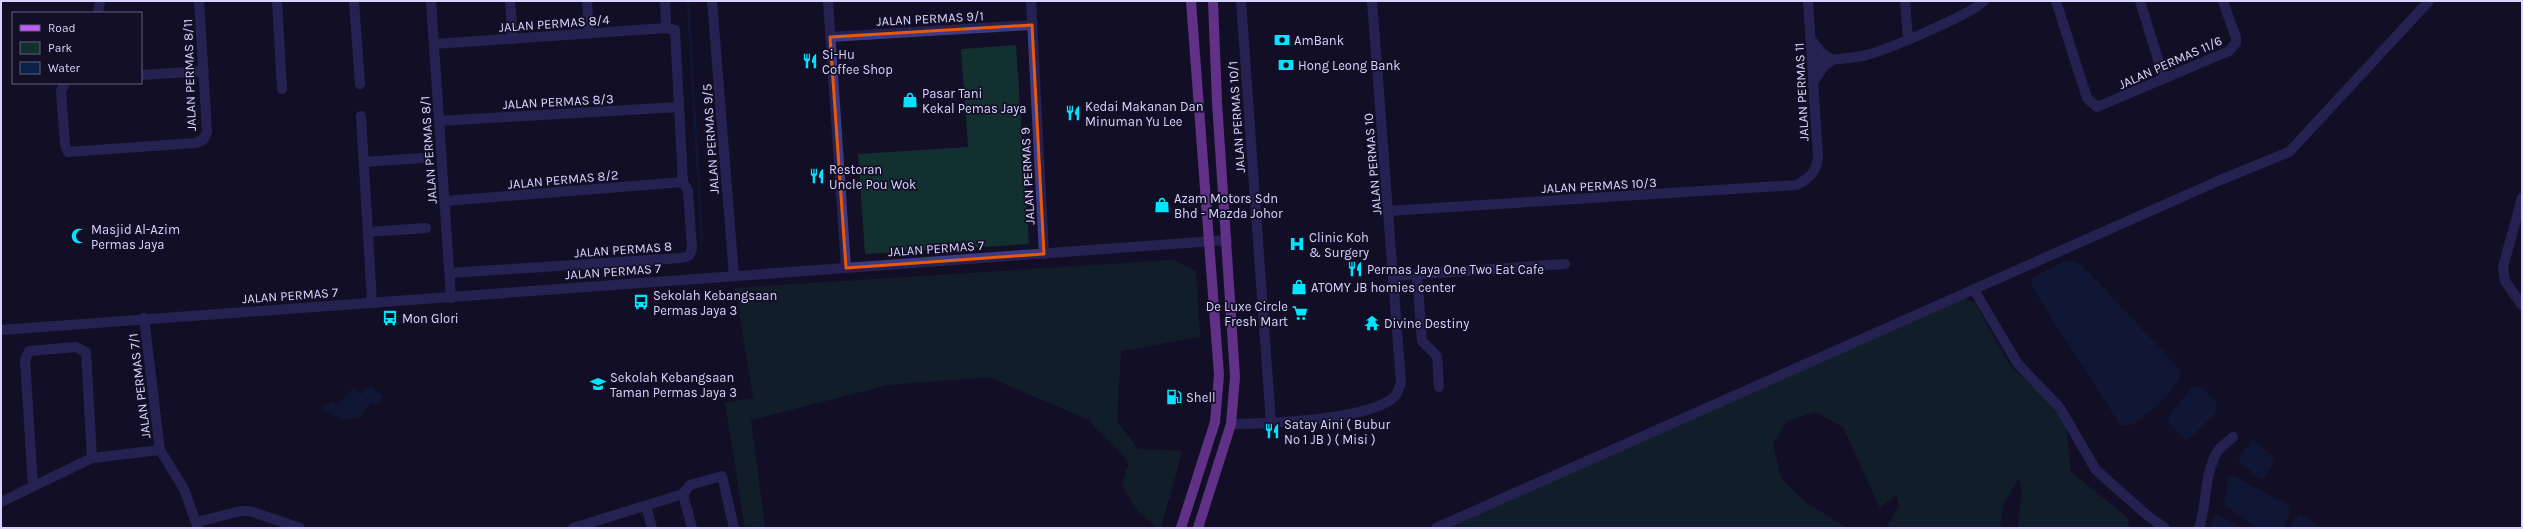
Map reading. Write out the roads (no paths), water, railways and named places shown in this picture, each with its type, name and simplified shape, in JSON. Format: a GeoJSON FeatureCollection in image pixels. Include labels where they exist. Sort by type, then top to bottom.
{"type":"FeatureCollection","features":[{"type":"Feature","properties":{"kind":"main road"},"geometry":{"type":"LineString","coordinates":[[1181,528],[1215,422],[1219,376],[1191,1]]}},
{"type":"Feature","properties":{"kind":"main road"},"geometry":{"type":"LineString","coordinates":[[1198,528],[1231,424],[1235,377],[1217,102],[1213,1]]}},
{"type":"Feature","properties":{"kind":"main road"},"geometry":{"type":"LineString","coordinates":[[1199,105],[1210,109],[1217,102]]}},
{"type":"Feature","properties":{"kind":"street"},"geometry":{"type":"LineString","coordinates":[[98,12],[100,1]]}},
{"type":"Feature","properties":{"kind":"street","name":"JALAN PERMAS 8/11"},"geometry":{"type":"LineString","coordinates":[[64,84],[61,90],[65,145],[68,152],[195,143],[203,140],[207,132],[199,1]]}},
{"type":"Feature","properties":{"kind":"street"},"geometry":{"type":"LineString","coordinates":[[277,1],[282,89]]}},
{"type":"Feature","properties":{"kind":"street"},"geometry":{"type":"LineString","coordinates":[[354,1],[360,84]]}},
{"type":"Feature","properties":{"kind":"street","name":"JALAN PERMAS 8/1"},"geometry":{"type":"LineString","coordinates":[[431,1],[451,298]]}},
{"type":"Feature","properties":{"kind":"street"},"geometry":{"type":"LineString","coordinates":[[510,1],[513,39]]}},
{"type":"Feature","properties":{"kind":"street"},"geometry":{"type":"LineString","coordinates":[[587,1],[589,34]]}},
{"type":"Feature","properties":{"kind":"street","name":"JALAN PERMAS 8"},"geometry":{"type":"LineString","coordinates":[[450,273],[689,256],[692,249],[688,191],[683,182],[678,106],[670,29],[664,1]]}},
{"type":"Feature","properties":{"kind":"street","name":"JALAN PERMAS 9/5"},"geometry":{"type":"LineString","coordinates":[[712,1],[734,276]]}},
{"type":"Feature","properties":{"kind":"street"},"geometry":{"type":"LineString","coordinates":[[828,1],[846,268]]}},
{"type":"Feature","properties":{"kind":"street","name":"JALAN PERMAS 9"},"geometry":{"type":"LineString","coordinates":[[1031,1],[1044,254]]}},
{"type":"Feature","properties":{"kind":"street","name":"JALAN PERMAS 10/1"},"geometry":{"type":"LineString","coordinates":[[1241,1],[1271,424]]}},
{"type":"Feature","properties":{"kind":"street","name":"JALAN PERMAS 10"},"geometry":{"type":"LineString","coordinates":[[1231,424],[1271,424],[1337,416],[1381,405],[1394,396],[1401,382],[1372,1]]}},
{"type":"Feature","properties":{"kind":"street","name":"JALAN PERMAS 11"},"geometry":{"type":"LineString","coordinates":[[1808,1],[1818,157],[1816,171],[1809,178]]}},
{"type":"Feature","properties":{"kind":"street"},"geometry":{"type":"LineString","coordinates":[[1905,1],[1908,38]]}},
{"type":"Feature","properties":{"kind":"street"},"geometry":{"type":"LineString","coordinates":[[1813,61],[1863,56],[1908,38],[1977,7],[1984,1]]}},
{"type":"Feature","properties":{"kind":"street","name":"JALAN PERMAS 11/6"},"geometry":{"type":"LineString","coordinates":[[2056,1],[2087,98],[2093,105],[2102,107],[2164,78],[2229,51],[2236,43],[2236,32],[2223,1]]}},
{"type":"Feature","properties":{"kind":"street"},"geometry":{"type":"LineString","coordinates":[[2140,1],[2164,78]]}},
{"type":"Feature","properties":{"kind":"street"},"geometry":{"type":"LineString","coordinates":[[1436,528],[2210,184],[2289,152],[2430,1]]}},
{"type":"Feature","properties":{"kind":"street","name":"JALAN PERMAS 9/1"},"geometry":{"type":"LineString","coordinates":[[830,37],[1032,24]]}},
{"type":"Feature","properties":{"kind":"street","name":"JALAN PERMAS 8/4"},"geometry":{"type":"LineString","coordinates":[[434,44],[670,29]]}},
{"type":"Feature","properties":{"kind":"street"},"geometry":{"type":"LineString","coordinates":[[1811,40],[1822,53],[1832,60]]}},
{"type":"Feature","properties":{"kind":"street"},"geometry":{"type":"LineString","coordinates":[[1814,82],[1824,66],[1832,60]]}},
{"type":"Feature","properties":{"kind":"street"},"geometry":{"type":"LineString","coordinates":[[142,75],[204,72]]}},
{"type":"Feature","properties":{"kind":"street","name":"JALAN PERMAS 8/3"},"geometry":{"type":"LineString","coordinates":[[439,121],[678,106]]}},
{"type":"Feature","properties":{"kind":"street"},"geometry":{"type":"LineString","coordinates":[[361,116],[372,302]]}},
{"type":"Feature","properties":{"kind":"street"},"geometry":{"type":"LineString","coordinates":[[364,162],[422,158]]}},
{"type":"Feature","properties":{"kind":"street","name":"JALAN PERMAS 10/3"},"geometry":{"type":"LineString","coordinates":[[1388,211],[1787,187],[1809,178]]}},
{"type":"Feature","properties":{"kind":"street","name":"JALAN PERMAS 8/2"},"geometry":{"type":"LineString","coordinates":[[445,201],[683,182]]}},
{"type":"Feature","properties":{"kind":"street"},"geometry":{"type":"LineString","coordinates":[[2522,198],[2503,267],[2505,281],[2522,305]]}},
{"type":"Feature","properties":{"kind":"street"},"geometry":{"type":"LineString","coordinates":[[368,232],[426,228]]}},
{"type":"Feature","properties":{"kind":"street","name":"JALAN PERMAS 7"},"geometry":{"type":"LineString","coordinates":[[1,330],[144,318],[451,298],[1227,240]]}},
{"type":"Feature","properties":{"kind":"street"},"geometry":{"type":"LineString","coordinates":[[1393,276],[1565,264]]}},
{"type":"Feature","properties":{"kind":"street"},"geometry":{"type":"LineString","coordinates":[[1417,275],[1422,341],[1437,356],[1439,387]]}},
{"type":"Feature","properties":{"kind":"street"},"geometry":{"type":"LineString","coordinates":[[1974,290],[2018,364],[2060,408],[2096,470],[2148,516],[2165,528]]}},
{"type":"Feature","properties":{"kind":"street","name":"JALAN PERMAS 7/1"},"geometry":{"type":"LineString","coordinates":[[144,318],[160,450],[184,490],[197,525]]}},
{"type":"Feature","properties":{"kind":"street"},"geometry":{"type":"LineString","coordinates":[[33,486],[26,355],[35,350],[76,347],[84,350],[87,359],[92,458]]}},
{"type":"Feature","properties":{"kind":"street"},"geometry":{"type":"LineString","coordinates":[[2199,528],[2204,513],[2211,467],[2218,451],[2233,437]]}},
{"type":"Feature","properties":{"kind":"street","name":"JALAN PERMAS 7/1"},"geometry":{"type":"LineString","coordinates":[[1,502],[92,458],[160,450]]}},
{"type":"Feature","properties":{"kind":"street"},"geometry":{"type":"LineString","coordinates":[[692,528],[683,494],[686,488],[690,485],[722,476],[734,528]]}},
{"type":"Feature","properties":{"kind":"street"},"geometry":{"type":"LineString","coordinates":[[574,528],[602,524],[646,506],[683,494]]}},
{"type":"Feature","properties":{"kind":"street"},"geometry":{"type":"LineString","coordinates":[[646,506],[652,528]]}},
{"type":"Feature","properties":{"kind":"street"},"geometry":{"type":"LineString","coordinates":[[197,525],[241,511],[259,513],[280,525],[300,528]]}},
{"type":"Feature","properties":{"kind":"water"},"geometry":{"type":"Polygon","coordinates":[[[2073,261],[2082,265],[2181,371],[2180,377],[2170,392],[2133,424],[2121,426],[2032,287],[2032,278],[2063,262],[2073,261]]]}},
{"type":"Feature","properties":{"kind":"water"},"geometry":{"type":"Polygon","coordinates":[[[371,386],[384,397],[375,406],[371,403],[358,418],[342,419],[337,414],[334,417],[324,409],[331,401],[337,405],[354,387],[361,394],[371,386]]]}},
{"type":"Feature","properties":{"kind":"water"},"geometry":{"type":"Polygon","coordinates":[[[2201,386],[2217,403],[2215,414],[2190,438],[2185,440],[2169,424],[2168,417],[2192,387],[2201,386]]]}},
{"type":"Feature","properties":{"kind":"water"},"geometry":{"type":"Polygon","coordinates":[[[2253,440],[2274,458],[2271,467],[2262,480],[2239,462],[2240,455],[2253,440]]]}},
{"type":"Feature","properties":{"kind":"water"},"geometry":{"type":"Polygon","coordinates":[[[2234,476],[2291,507],[2284,528],[2257,528],[2225,505],[2228,478],[2234,476]]]}},
{"type":"Feature","properties":{"kind":"water"},"geometry":{"type":"Polygon","coordinates":[[[2218,514],[2241,528],[2210,528],[2214,515],[2218,514]]]}},
{"type":"Feature","properties":{"kind":"water"},"geometry":{"type":"Polygon","coordinates":[[[2300,514],[2324,528],[2290,528],[2294,518],[2300,514]]]}},
{"type":"Feature","properties":{"kind":"waterway"},"geometry":{"type":"LineString","coordinates":[[688,1],[702,241]]}},
{"type":"Feature","properties":{"kind":"place","name":"AmBank"},"geometry":{"type":"Point","coordinates":[1282,40]}},
{"type":"Feature","properties":{"kind":"place","name":"Si-Hu Coffee Shop"},"geometry":{"type":"Point","coordinates":[810,61]}},
{"type":"Feature","properties":{"kind":"place","name":"Hong Leong Bank"},"geometry":{"type":"Point","coordinates":[1286,65]}},
{"type":"Feature","properties":{"kind":"place","name":"Pasar Tani Kekal Pemas Jaya"},"geometry":{"type":"Point","coordinates":[910,100]}},
{"type":"Feature","properties":{"kind":"place","name":"Kedai Makanan Dan Minuman Yu Lee"},"geometry":{"type":"Point","coordinates":[1073,113]}},
{"type":"Feature","properties":{"kind":"place","name":"Restoran Uncle Pou Wok"},"geometry":{"type":"Point","coordinates":[817,176]}},
{"type":"Feature","properties":{"kind":"place","name":"Azam Motors Sdn Bhd - Mazda Johor"},"geometry":{"type":"Point","coordinates":[1162,205]}},
{"type":"Feature","properties":{"kind":"place","name":"Masjid Al-Azim Permas Jaya"},"geometry":{"type":"Point","coordinates":[79,236]}},
{"type":"Feature","properties":{"kind":"place","name":"Clinic Koh & Surgery"},"geometry":{"type":"Point","coordinates":[1297,244]}},
{"type":"Feature","properties":{"kind":"place","name":"Permas Jaya One Two Eat Cafe"},"geometry":{"type":"Point","coordinates":[1355,269]}},
{"type":"Feature","properties":{"kind":"place","name":"ATOMY JB homies center"},"geometry":{"type":"Point","coordinates":[1299,287]}},
{"type":"Feature","properties":{"kind":"place","name":"Sekolah Kebangsaan Permas Jaya 3"},"geometry":{"type":"Point","coordinates":[641,302]}},
{"type":"Feature","properties":{"kind":"place","name":"De Luxe Circle Fresh Mart"},"geometry":{"type":"Point","coordinates":[1300,313]}},
{"type":"Feature","properties":{"kind":"place","name":"Mon Glori"},"geometry":{"type":"Point","coordinates":[390,318]}},
{"type":"Feature","properties":{"kind":"place","name":"Divine Destiny"},"geometry":{"type":"Point","coordinates":[1372,323]}},
{"type":"Feature","properties":{"kind":"place","name":"Sekolah Kebangsaan Taman Permas Jaya 3"},"geometry":{"type":"Point","coordinates":[598,384]}},
{"type":"Feature","properties":{"kind":"place","name":"Shell"},"geometry":{"type":"Point","coordinates":[1174,397]}},
{"type":"Feature","properties":{"kind":"place","name":"Satay Aini ( Bubur No 1 JB ) ( Misi )"},"geometry":{"type":"Point","coordinates":[1272,431]}}]}
